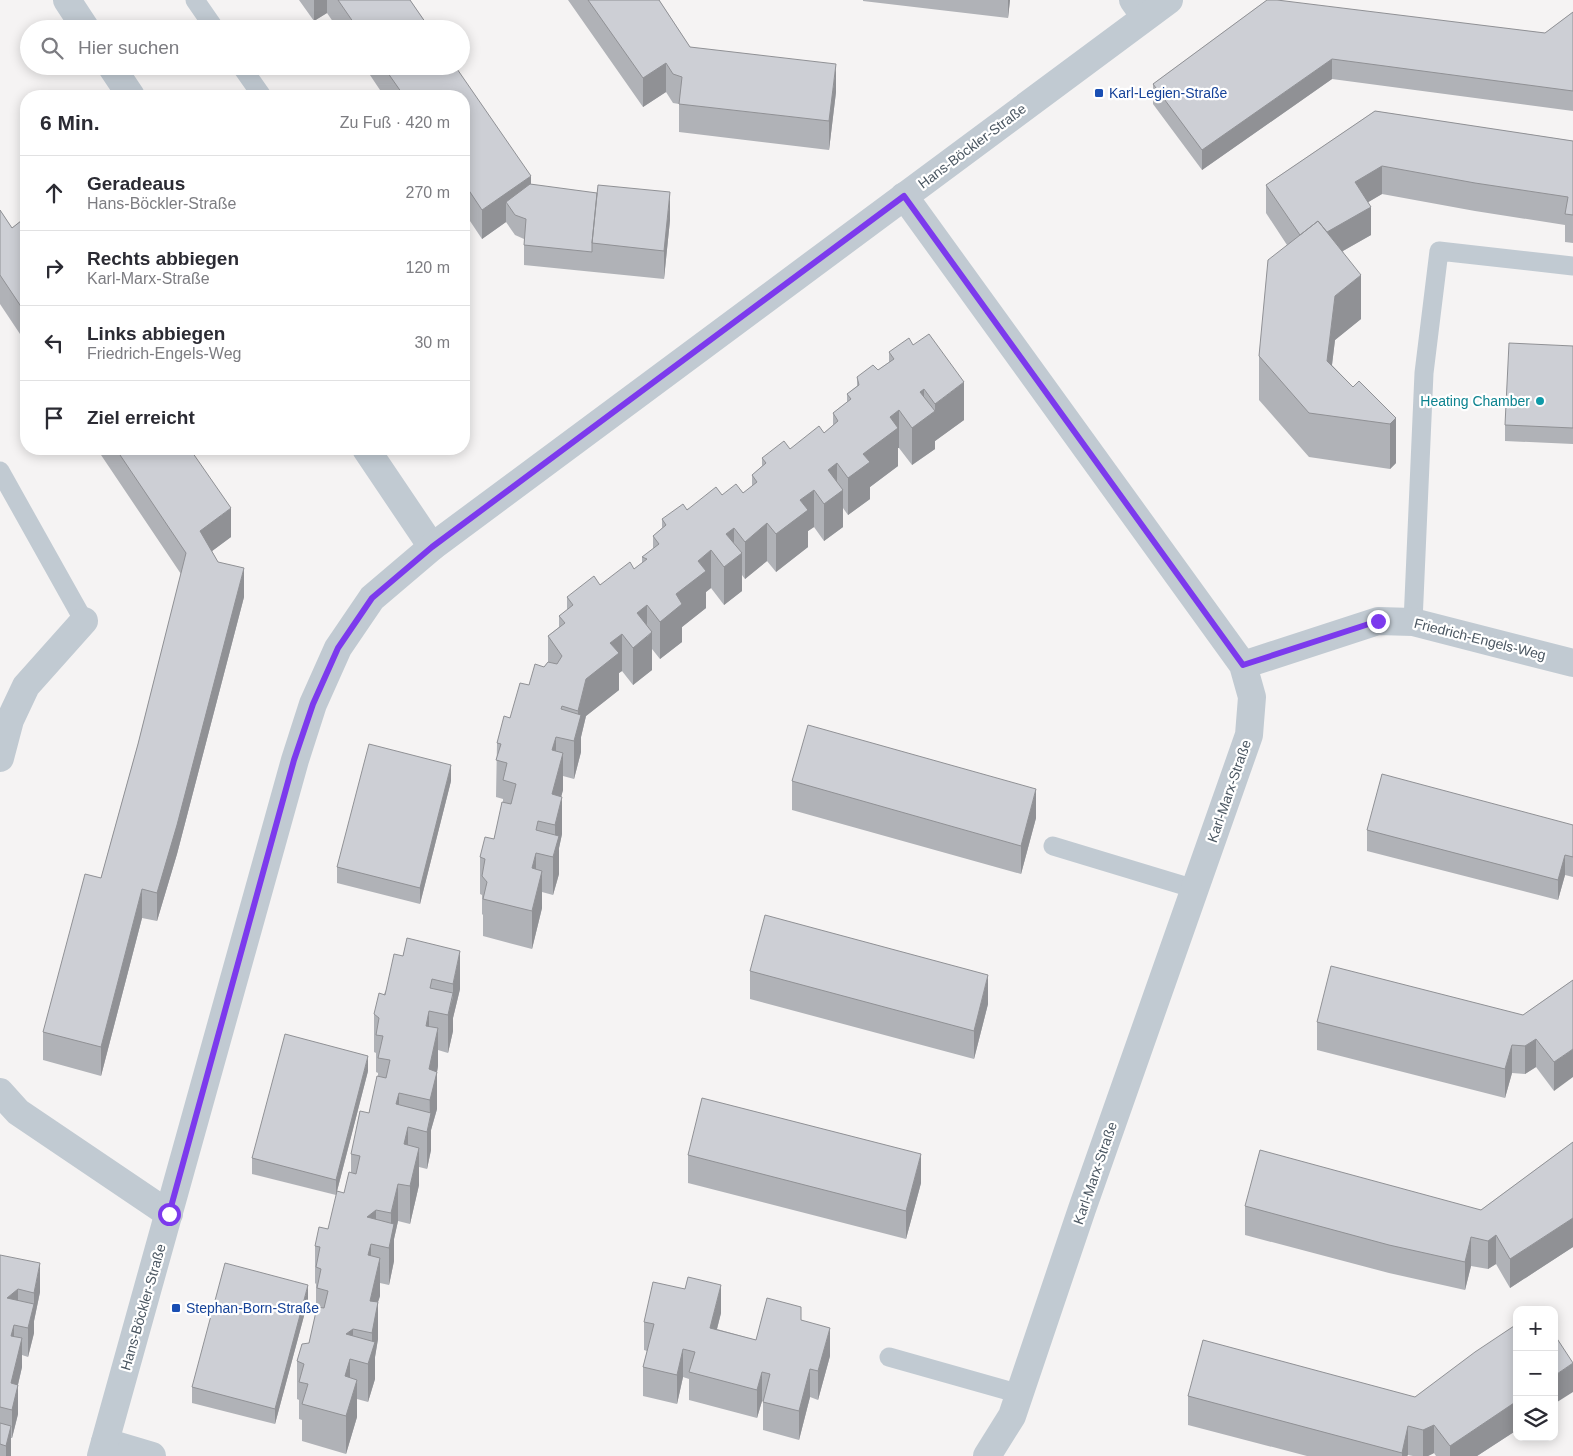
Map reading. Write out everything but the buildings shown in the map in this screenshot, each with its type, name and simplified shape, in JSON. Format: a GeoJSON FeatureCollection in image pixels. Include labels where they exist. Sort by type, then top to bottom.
{"type":"FeatureCollection","features":[{"type":"Feature","properties":{"kind":"street"},"geometry":{"type":"LineString","coordinates":[[67,0],[80,20]]}},
{"type":"Feature","properties":{"kind":"street","name":"Hans-Böckler-Straße"},"geometry":{"type":"LineString","coordinates":[[103,1449],[294,760],[313,704],[338,648],[372,598],[432,547],[904,196],[1139,8],[1169,0]]}},
{"type":"Feature","properties":{"kind":"street"},"geometry":{"type":"LineString","coordinates":[[117,75],[127,90]]}},
{"type":"Feature","properties":{"kind":"street","name":"Karl-Marx-Straße"},"geometry":{"type":"LineString","coordinates":[[904,196],[1243,665],[1252,697],[1249,735],[1085,1200],[1020,1394],[1012,1416],[987,1456]]}},
{"type":"Feature","properties":{"kind":"street"},"geometry":{"type":"LineString","coordinates":[[378,455],[432,547]]}},
{"type":"Feature","properties":{"kind":"street"},"geometry":{"type":"LineString","coordinates":[[0,757],[10,720],[26,686],[84,621]]}},
{"type":"Feature","properties":{"kind":"street","name":"Friedrich-Engels-Weg"},"geometry":{"type":"LineString","coordinates":[[1243,665],[1378,621],[1413,622],[1573,662]]}},
{"type":"Feature","properties":{"kind":"street"},"geometry":{"type":"LineString","coordinates":[[0,1092],[18,1112],[169,1214]]}},
{"type":"Feature","properties":{"kind":"street"},"geometry":{"type":"LineString","coordinates":[[103,1449],[152,1456]]}},
{"type":"Feature","properties":{"kind":"lane"},"geometry":{"type":"LineString","coordinates":[[195,0],[209,20]]}},
{"type":"Feature","properties":{"kind":"lane"},"geometry":{"type":"LineString","coordinates":[[247,75],[258,90]]}},
{"type":"Feature","properties":{"kind":"lane"},"geometry":{"type":"LineString","coordinates":[[1413,622],[1424,373],[1439,251],[1573,266]]}},
{"type":"Feature","properties":{"kind":"lane"},"geometry":{"type":"LineString","coordinates":[[0,471],[84,621]]}},
{"type":"Feature","properties":{"kind":"lane"},"geometry":{"type":"LineString","coordinates":[[1054,846],[1194,889]]}},
{"type":"Feature","properties":{"kind":"lane"},"geometry":{"type":"LineString","coordinates":[[889,1357],[1020,1394]]}},
{"type":"Feature","properties":{"kind":"place","name":"Karl-Legien-Straße"},"geometry":{"type":"Point","coordinates":[1099,93]}},
{"type":"Feature","properties":{"kind":"place","name":"Heating Chamber"},"geometry":{"type":"Point","coordinates":[1540,401]}},
{"type":"Feature","properties":{"kind":"place","name":"Stephan-Born-Straße"},"geometry":{"type":"Point","coordinates":[176,1308]}},
{"type":"Feature","properties":{"kind":"route"},"geometry":{"type":"LineString","coordinates":[[169,1214],[294,760],[313,704],[338,648],[372,598],[432,547],[904,196],[1243,665],[1378,621]]}}]}
